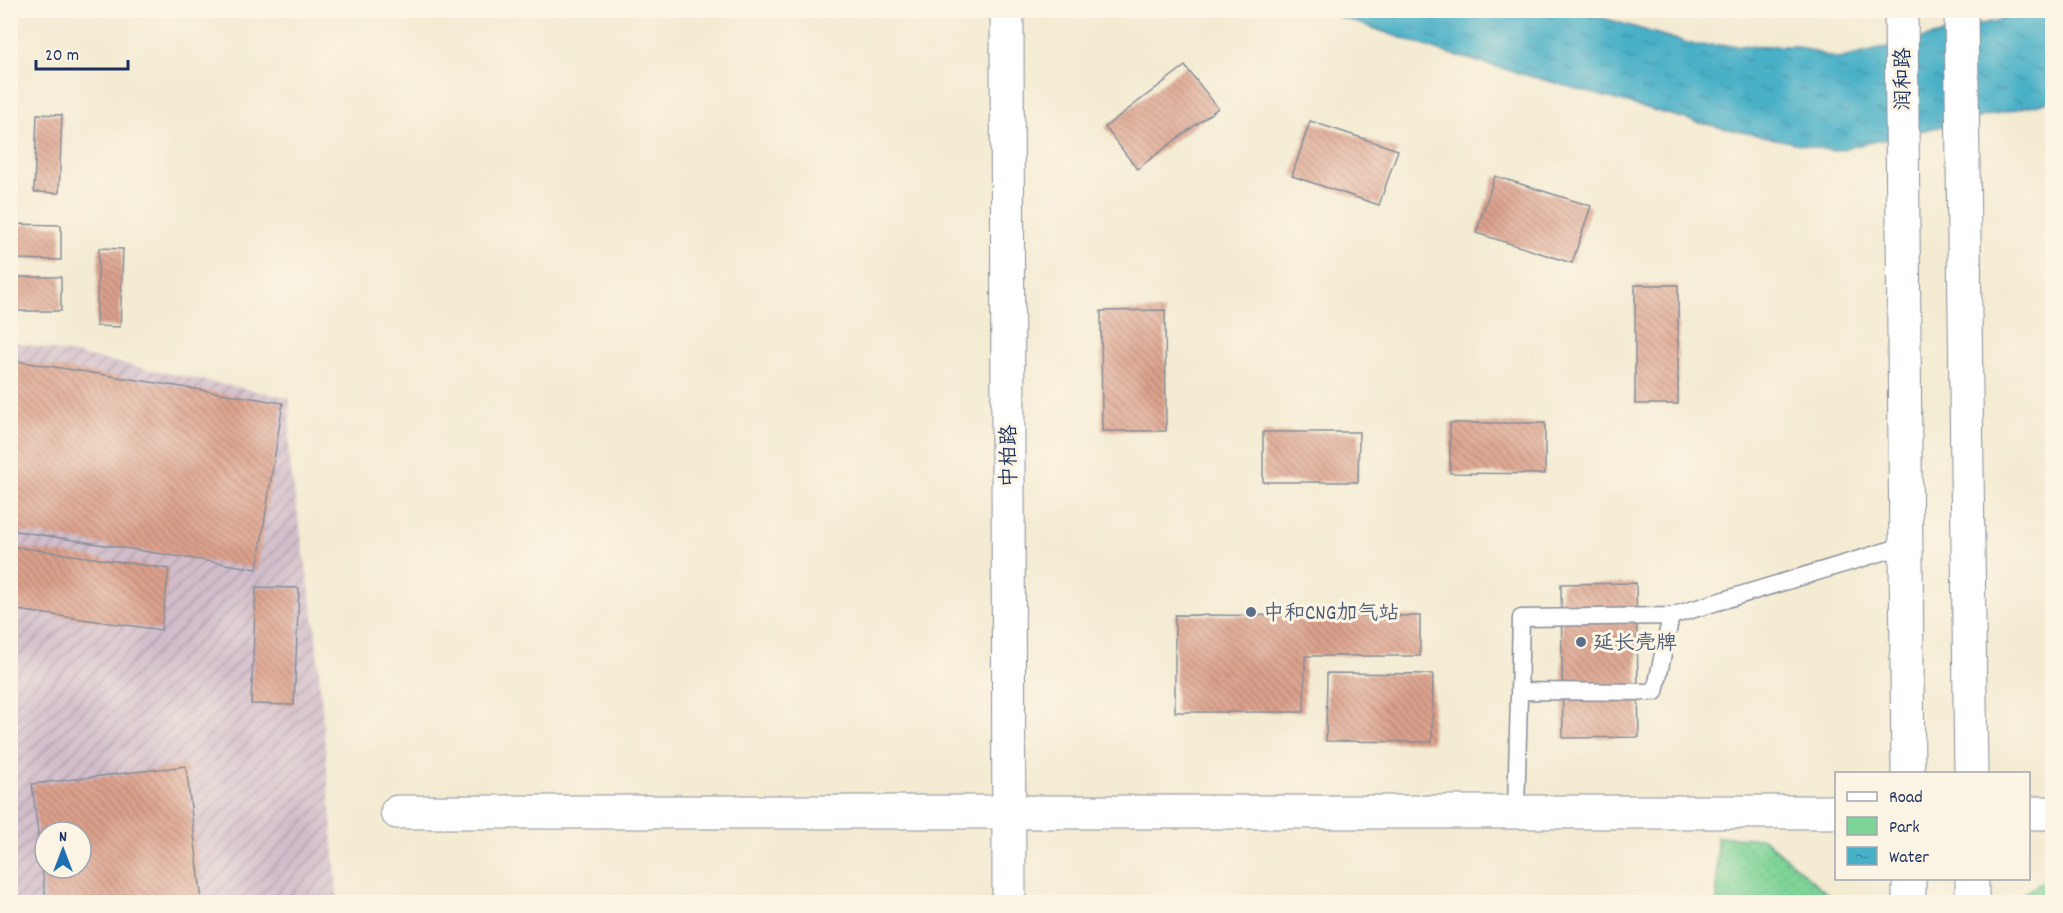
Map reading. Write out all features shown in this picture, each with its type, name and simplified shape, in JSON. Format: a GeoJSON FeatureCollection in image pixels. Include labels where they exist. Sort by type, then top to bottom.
{"type":"FeatureCollection","features":[{"type":"Feature","properties":{"kind":"street","name":"中柏路"},"geometry":{"type":"LineString","coordinates":[[1006,10],[1009,903]]}},
{"type":"Feature","properties":{"kind":"street"},"geometry":{"type":"LineString","coordinates":[[1961,12],[1971,772]]}},
{"type":"Feature","properties":{"kind":"street","name":"润和路"},"geometry":{"type":"LineString","coordinates":[[1901,17],[1908,772]]}},
{"type":"Feature","properties":{"kind":"street"},"geometry":{"type":"LineString","coordinates":[[397,812],[1835,812]]}},
{"type":"Feature","properties":{"kind":"street"},"geometry":{"type":"LineString","coordinates":[[2030,813],[2052,813]]}},
{"type":"Feature","properties":{"kind":"street"},"geometry":{"type":"LineString","coordinates":[[1909,880],[1909,903]]}},
{"type":"Feature","properties":{"kind":"street"},"geometry":{"type":"LineString","coordinates":[[1972,880],[1972,903]]}},
{"type":"Feature","properties":{"kind":"lane"},"geometry":{"type":"LineString","coordinates":[[1516,812],[1521,618],[1671,616],[1906,545]]}},
{"type":"Feature","properties":{"kind":"lane"},"geometry":{"type":"LineString","coordinates":[[1520,691],[1655,692],[1671,616]]}},
{"type":"Feature","properties":{"kind":"shaded area"},"geometry":{"type":"Polygon","coordinates":[[[10,341],[290,398],[289,458],[315,624],[338,902],[11,902],[10,341]]]}},
{"type":"Feature","properties":{"kind":"green space"},"geometry":{"type":"Polygon","coordinates":[[[1717,837],[1763,838],[1837,902],[1717,902],[1717,837]]]}},
{"type":"Feature","properties":{"kind":"green space"},"geometry":{"type":"Polygon","coordinates":[[[2052,876],[2052,902],[2009,902],[2052,876]]]}},
{"type":"Feature","properties":{"kind":"water"},"geometry":{"type":"Polygon","coordinates":[[[1322,11],[1580,11],[1695,45],[1796,46],[1838,59],[2029,11],[2052,11],[2052,101],[1833,151],[1700,123],[1443,52],[1322,11]]]}},
{"type":"Feature","properties":{"kind":"building"},"geometry":{"type":"Polygon","coordinates":[[[1185,66],[1218,108],[1137,169],[1105,127],[1185,66]]]}},
{"type":"Feature","properties":{"kind":"building"},"geometry":{"type":"Polygon","coordinates":[[[37,114],[62,115],[59,193],[34,192],[37,114]]]}},
{"type":"Feature","properties":{"kind":"building"},"geometry":{"type":"Polygon","coordinates":[[[1310,121],[1398,150],[1379,205],[1292,176],[1310,121]]]}},
{"type":"Feature","properties":{"kind":"building"},"geometry":{"type":"Polygon","coordinates":[[[10,136],[13,136],[14,180],[10,180],[10,136]]]}},
{"type":"Feature","properties":{"kind":"building"},"geometry":{"type":"Polygon","coordinates":[[[1495,176],[1591,206],[1572,263],[1476,233],[1495,176]]]}},
{"type":"Feature","properties":{"kind":"building"},"geometry":{"type":"Polygon","coordinates":[[[10,224],[61,225],[61,260],[10,259],[10,224]]]}},
{"type":"Feature","properties":{"kind":"building"},"geometry":{"type":"Polygon","coordinates":[[[99,248],[123,249],[120,327],[96,326],[99,248]]]}},
{"type":"Feature","properties":{"kind":"building"},"geometry":{"type":"Polygon","coordinates":[[[10,277],[61,277],[61,311],[10,311],[10,277]]]}},
{"type":"Feature","properties":{"kind":"building"},"geometry":{"type":"Polygon","coordinates":[[[1635,285],[1678,285],[1678,404],[1635,404],[1635,285]]]}},
{"type":"Feature","properties":{"kind":"building"},"geometry":{"type":"Polygon","coordinates":[[[1165,310],[1166,431],[1102,431],[1101,311],[1165,310]]]}},
{"type":"Feature","properties":{"kind":"building"},"geometry":{"type":"Polygon","coordinates":[[[10,360],[283,403],[257,569],[10,530],[10,360]]]}},
{"type":"Feature","properties":{"kind":"building"},"geometry":{"type":"Polygon","coordinates":[[[1450,423],[1545,423],[1545,474],[1450,473],[1450,423]]]}},
{"type":"Feature","properties":{"kind":"building"},"geometry":{"type":"Polygon","coordinates":[[[1263,432],[1359,432],[1358,482],[1263,482],[1263,432]]]}},
{"type":"Feature","properties":{"kind":"building"},"geometry":{"type":"Polygon","coordinates":[[[10,546],[169,569],[161,630],[10,609],[10,546]]]}},
{"type":"Feature","properties":{"kind":"building"},"geometry":{"type":"Polygon","coordinates":[[[1636,583],[1639,737],[1563,738],[1561,584],[1636,583]]]}},
{"type":"Feature","properties":{"kind":"building"},"geometry":{"type":"Polygon","coordinates":[[[256,587],[299,588],[294,705],[251,704],[256,587]]]}},
{"type":"Feature","properties":{"kind":"building"},"geometry":{"type":"Polygon","coordinates":[[[1175,615],[1420,616],[1420,656],[1305,656],[1304,712],[1175,712],[1175,615]]]}},
{"type":"Feature","properties":{"kind":"building"},"geometry":{"type":"Polygon","coordinates":[[[1327,673],[1433,674],[1432,742],[1326,741],[1327,673]]]}},
{"type":"Feature","properties":{"kind":"building"},"geometry":{"type":"Polygon","coordinates":[[[186,766],[202,902],[46,902],[43,880],[93,880],[93,820],[36,820],[32,784],[186,766]]]}},
{"type":"Feature","properties":{"kind":"place","name":"中和CNG加气站"},"geometry":{"type":"Point","coordinates":[1251,612]}},
{"type":"Feature","properties":{"kind":"place","name":"延长壳牌"},"geometry":{"type":"Point","coordinates":[1581,642]}}]}
